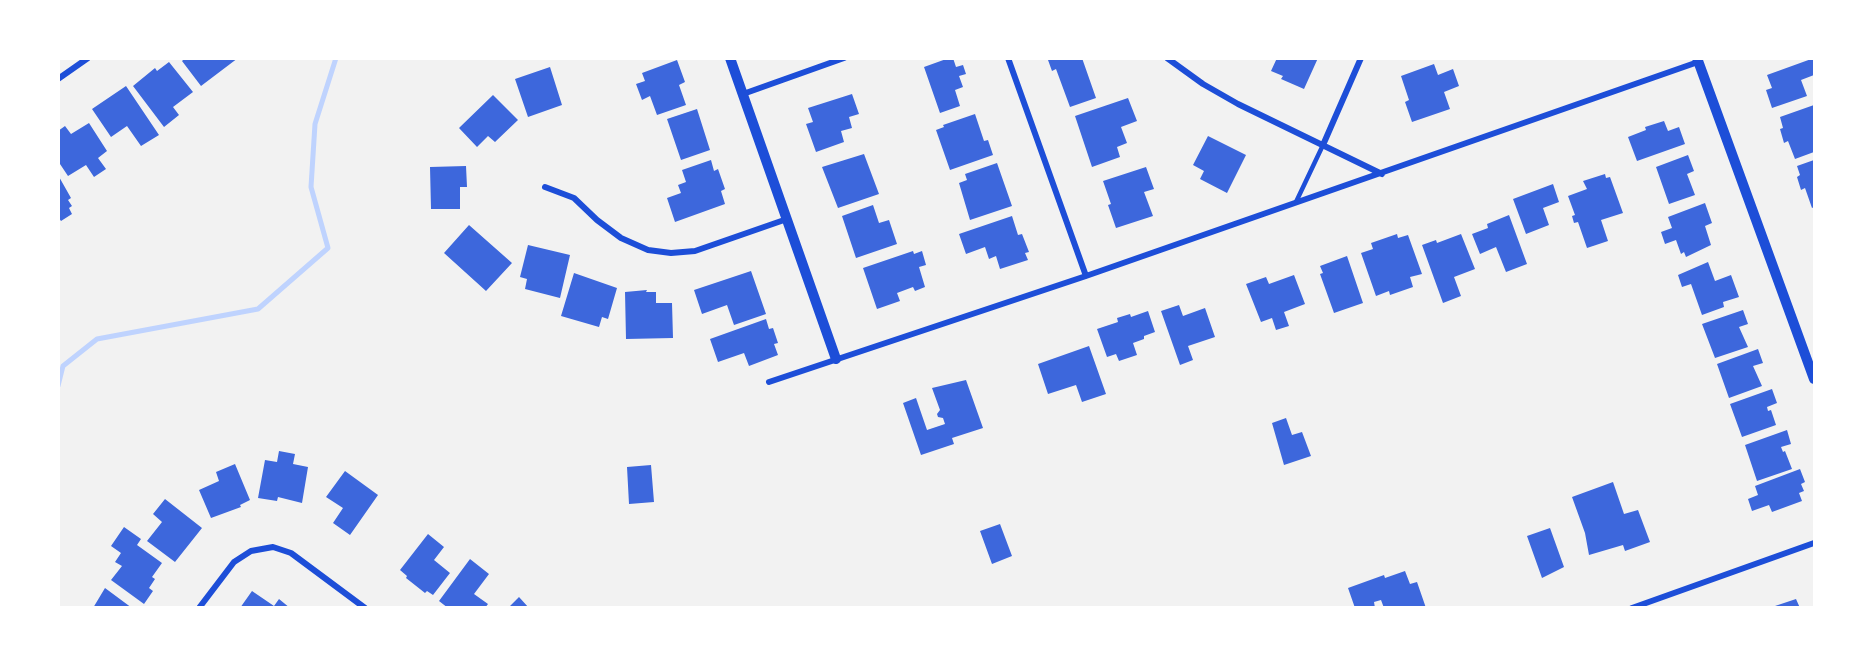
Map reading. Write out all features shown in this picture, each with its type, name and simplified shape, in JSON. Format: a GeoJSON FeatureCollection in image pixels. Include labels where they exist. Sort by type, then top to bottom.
{"type":"FeatureCollection","features":[{"type":"Feature","properties":{"kind":"street"},"geometry":{"type":"LineString","coordinates":[[58,79],[88,58]]}},
{"type":"Feature","properties":{"kind":"street"},"geometry":{"type":"LineString","coordinates":[[730,58],[836,359]]}},
{"type":"Feature","properties":{"kind":"street"},"geometry":{"type":"LineString","coordinates":[[743,94],[844,58]]}},
{"type":"Feature","properties":{"kind":"street"},"geometry":{"type":"LineString","coordinates":[[1008,58],[1086,276]]}},
{"type":"Feature","properties":{"kind":"street"},"geometry":{"type":"LineString","coordinates":[[1167,58],[1203,84],[1238,104],[1382,174]]}},
{"type":"Feature","properties":{"kind":"street"},"geometry":{"type":"LineString","coordinates":[[1323,145],[1361,58]]}},
{"type":"Feature","properties":{"kind":"street"},"geometry":{"type":"LineString","coordinates":[[769,382],[1382,174],[1698,60],[1815,379]]}},
{"type":"Feature","properties":{"kind":"street"},"geometry":{"type":"LineString","coordinates":[[545,187],[574,198],[597,220],[621,238],[648,250],[671,253],[694,251],[787,219]]}},
{"type":"Feature","properties":{"kind":"street"},"geometry":{"type":"LineString","coordinates":[[1632,608],[1815,543]]}},
{"type":"Feature","properties":{"kind":"street"},"geometry":{"type":"LineString","coordinates":[[199,608],[234,562],[251,551],[273,547],[291,554],[365,608]]}},
{"type":"Feature","properties":{"kind":"lane"},"geometry":{"type":"LineString","coordinates":[[1295,204],[1323,145]]}},
{"type":"Feature","properties":{"kind":"building"},"geometry":{"type":"Polygon","coordinates":[[[185,58],[238,58],[201,86],[182,61],[185,58]]]}},
{"type":"Feature","properties":{"kind":"building"},"geometry":{"type":"Polygon","coordinates":[[[953,58],[956,67],[963,65],[966,74],[959,76],[963,87],[955,90],[960,106],[940,113],[924,67],[953,58]]]}},
{"type":"Feature","properties":{"kind":"building"},"geometry":{"type":"Polygon","coordinates":[[[1051,58],[1082,58],[1096,98],[1070,107],[1056,69],[1052,71],[1048,60],[1051,58]]]}},
{"type":"Feature","properties":{"kind":"building"},"geometry":{"type":"Polygon","coordinates":[[[1277,58],[1318,58],[1304,89],[1281,79],[1283,76],[1271,71],[1277,58]]]}},
{"type":"Feature","properties":{"kind":"building"},"geometry":{"type":"Polygon","coordinates":[[[1814,58],[1814,75],[1801,80],[1807,96],[1772,108],[1766,90],[1772,88],[1767,75],[1814,58]]]}},
{"type":"Feature","properties":{"kind":"building"},"geometry":{"type":"Polygon","coordinates":[[[677,60],[685,82],[679,85],[686,105],[657,115],[650,96],[642,100],[636,84],[645,81],[642,73],[677,60]]]}},
{"type":"Feature","properties":{"kind":"building"},"geometry":{"type":"Polygon","coordinates":[[[169,62],[193,92],[173,107],[179,115],[164,127],[133,86],[155,68],[157,71],[169,62]]]}},
{"type":"Feature","properties":{"kind":"building"},"geometry":{"type":"Polygon","coordinates":[[[1434,64],[1438,75],[1453,69],[1459,86],[1444,92],[1450,109],[1412,122],[1405,102],[1409,100],[1401,76],[1434,64]]]}},
{"type":"Feature","properties":{"kind":"building"},"geometry":{"type":"Polygon","coordinates":[[[550,67],[562,105],[528,117],[515,79],[550,67]]]}},
{"type":"Feature","properties":{"kind":"building"},"geometry":{"type":"Polygon","coordinates":[[[126,86],[159,135],[141,146],[127,126],[111,137],[92,109],[126,86]]]}},
{"type":"Feature","properties":{"kind":"building"},"geometry":{"type":"Polygon","coordinates":[[[852,94],[859,114],[849,117],[852,128],[841,131],[844,142],[816,152],[806,124],[813,122],[808,108],[852,94]]]}},
{"type":"Feature","properties":{"kind":"building"},"geometry":{"type":"Polygon","coordinates":[[[493,95],[518,120],[495,142],[488,136],[477,147],[459,128],[493,95]]]}},
{"type":"Feature","properties":{"kind":"building"},"geometry":{"type":"Polygon","coordinates":[[[1128,98],[1137,121],[1121,127],[1127,143],[1117,147],[1120,157],[1092,167],[1075,116],[1128,98]]]}},
{"type":"Feature","properties":{"kind":"building"},"geometry":{"type":"Polygon","coordinates":[[[1814,105],[1814,152],[1795,159],[1788,141],[1784,143],[1780,129],[1783,128],[1780,117],[1814,105]]]}},
{"type":"Feature","properties":{"kind":"building"},"geometry":{"type":"Polygon","coordinates":[[[697,109],[710,150],[681,160],[667,119],[697,109]]]}},
{"type":"Feature","properties":{"kind":"building"},"geometry":{"type":"Polygon","coordinates":[[[975,114],[984,141],[988,140],[993,155],[950,170],[936,130],[944,127],[943,125],[975,114]]]}},
{"type":"Feature","properties":{"kind":"building"},"geometry":{"type":"Polygon","coordinates":[[[1664,121],[1668,131],[1679,127],[1685,144],[1637,161],[1628,137],[1646,130],[1645,127],[1664,121]]]}},
{"type":"Feature","properties":{"kind":"building"},"geometry":{"type":"Polygon","coordinates":[[[89,123],[107,151],[98,158],[106,169],[94,177],[86,165],[68,176],[58,161],[58,131],[65,126],[71,134],[89,123]]]}},
{"type":"Feature","properties":{"kind":"building"},"geometry":{"type":"Polygon","coordinates":[[[1208,136],[1246,155],[1227,193],[1200,179],[1204,171],[1193,165],[1208,136]]]}},
{"type":"Feature","properties":{"kind":"building"},"geometry":{"type":"Polygon","coordinates":[[[864,154],[879,194],[838,208],[822,167],[864,154]]]}},
{"type":"Feature","properties":{"kind":"building"},"geometry":{"type":"Polygon","coordinates":[[[1688,155],[1694,171],[1687,174],[1695,195],[1669,204],[1656,167],[1688,155]]]}},
{"type":"Feature","properties":{"kind":"building"},"geometry":{"type":"Polygon","coordinates":[[[711,160],[714,171],[718,169],[725,189],[721,191],[725,204],[675,222],[667,198],[681,193],[678,185],[686,182],[682,170],[711,160]]]}},
{"type":"Feature","properties":{"kind":"building"},"geometry":{"type":"Polygon","coordinates":[[[1814,160],[1814,207],[1812,208],[1805,188],[1801,190],[1797,177],[1800,175],[1797,166],[1814,160]]]}},
{"type":"Feature","properties":{"kind":"building"},"geometry":{"type":"Polygon","coordinates":[[[997,163],[1012,206],[970,220],[959,183],[967,180],[965,174],[997,163]]]}},
{"type":"Feature","properties":{"kind":"building"},"geometry":{"type":"Polygon","coordinates":[[[466,166],[467,187],[460,187],[460,209],[431,209],[430,167],[466,166]]]}},
{"type":"Feature","properties":{"kind":"building"},"geometry":{"type":"Polygon","coordinates":[[[1146,167],[1154,189],[1144,192],[1153,216],[1116,228],[1103,181],[1146,167]]]}},
{"type":"Feature","properties":{"kind":"building"},"geometry":{"type":"Polygon","coordinates":[[[1605,174],[1606,178],[1610,177],[1623,213],[1601,220],[1608,241],[1587,248],[1578,222],[1574,223],[1572,216],[1575,215],[1568,196],[1587,189],[1583,181],[1605,174]]]}},
{"type":"Feature","properties":{"kind":"building"},"geometry":{"type":"Polygon","coordinates":[[[58,175],[71,198],[68,200],[72,206],[69,208],[72,214],[61,221],[58,217],[58,175]]]}},
{"type":"Feature","properties":{"kind":"building"},"geometry":{"type":"Polygon","coordinates":[[[1553,184],[1559,202],[1543,208],[1549,225],[1526,234],[1513,199],[1553,184]]]}},
{"type":"Feature","properties":{"kind":"building"},"geometry":{"type":"Polygon","coordinates":[[[1705,203],[1712,223],[1705,226],[1711,245],[1686,257],[1684,252],[1681,254],[1676,240],[1665,244],[1661,232],[1672,228],[1668,217],[1705,203]]]}},
{"type":"Feature","properties":{"kind":"building"},"geometry":{"type":"Polygon","coordinates":[[[873,205],[879,223],[889,220],[897,244],[856,258],[842,216],[873,205]]]}},
{"type":"Feature","properties":{"kind":"building"},"geometry":{"type":"Polygon","coordinates":[[[1509,215],[1527,264],[1506,272],[1496,247],[1480,254],[1472,234],[1488,228],[1487,224],[1509,215]]]}},
{"type":"Feature","properties":{"kind":"building"},"geometry":{"type":"Polygon","coordinates":[[[1012,216],[1018,235],[1022,234],[1029,252],[1025,253],[1028,260],[1000,269],[996,256],[989,259],[985,247],[966,254],[959,234],[1012,216]]]}},
{"type":"Feature","properties":{"kind":"building"},"geometry":{"type":"Polygon","coordinates":[[[469,225],[512,263],[486,291],[444,253],[469,225]]]}},
{"type":"Feature","properties":{"kind":"building"},"geometry":{"type":"Polygon","coordinates":[[[1397,234],[1398,238],[1408,235],[1422,274],[1410,277],[1413,287],[1390,295],[1389,291],[1376,296],[1361,253],[1373,249],[1371,243],[1397,234]]]}},
{"type":"Feature","properties":{"kind":"building"},"geometry":{"type":"Polygon","coordinates":[[[1461,234],[1475,269],[1454,277],[1461,296],[1443,303],[1422,245],[1436,240],[1437,243],[1461,234]]]}},
{"type":"Feature","properties":{"kind":"building"},"geometry":{"type":"Polygon","coordinates":[[[528,245],[570,255],[560,298],[525,289],[527,279],[520,277],[528,245]]]}},
{"type":"Feature","properties":{"kind":"building"},"geometry":{"type":"Polygon","coordinates":[[[913,251],[914,254],[922,251],[926,265],[919,267],[925,287],[915,291],[913,287],[897,293],[900,301],[877,309],[863,268],[913,251]]]}},
{"type":"Feature","properties":{"kind":"building"},"geometry":{"type":"Polygon","coordinates":[[[1347,256],[1363,303],[1334,313],[1320,274],[1323,273],[1320,266],[1347,256]]]}},
{"type":"Feature","properties":{"kind":"building"},"geometry":{"type":"Polygon","coordinates":[[[1708,262],[1715,281],[1731,275],[1739,297],[1723,302],[1724,307],[1702,315],[1691,284],[1682,287],[1678,275],[1708,262]]]}},
{"type":"Feature","properties":{"kind":"building"},"geometry":{"type":"Polygon","coordinates":[[[751,271],[766,314],[734,325],[727,305],[702,314],[694,290],[751,271]]]}},
{"type":"Feature","properties":{"kind":"building"},"geometry":{"type":"Polygon","coordinates":[[[574,273],[617,288],[608,319],[602,317],[599,327],[561,316],[574,273]]]}},
{"type":"Feature","properties":{"kind":"building"},"geometry":{"type":"Polygon","coordinates":[[[1294,275],[1305,304],[1284,312],[1289,326],[1276,330],[1272,318],[1261,322],[1246,284],[1266,277],[1269,284],[1294,275]]]}},
{"type":"Feature","properties":{"kind":"building"},"geometry":{"type":"Polygon","coordinates":[[[647,290],[646,292],[656,292],[656,303],[672,303],[673,338],[626,339],[625,292],[647,290]]]}},
{"type":"Feature","properties":{"kind":"building"},"geometry":{"type":"Polygon","coordinates":[[[1179,305],[1183,316],[1205,308],[1215,337],[1188,346],[1193,360],[1180,365],[1161,311],[1179,305]]]}},
{"type":"Feature","properties":{"kind":"building"},"geometry":{"type":"Polygon","coordinates":[[[1743,310],[1748,324],[1739,327],[1748,347],[1715,358],[1702,324],[1743,310]]]}},
{"type":"Feature","properties":{"kind":"building"},"geometry":{"type":"Polygon","coordinates":[[[1148,311],[1155,332],[1133,343],[1137,355],[1119,361],[1116,354],[1107,357],[1097,329],[1118,322],[1117,318],[1130,314],[1131,317],[1148,311]]]}},
{"type":"Feature","properties":{"kind":"building"},"geometry":{"type":"Polygon","coordinates":[[[766,319],[769,329],[773,328],[778,343],[774,344],[778,355],[749,366],[744,353],[718,362],[710,339],[766,319]]]}},
{"type":"Feature","properties":{"kind":"building"},"geometry":{"type":"Polygon","coordinates":[[[1089,346],[1106,394],[1082,402],[1076,385],[1048,394],[1038,364],[1089,346]]]}},
{"type":"Feature","properties":{"kind":"building"},"geometry":{"type":"Polygon","coordinates":[[[1758,349],[1763,363],[1753,366],[1762,386],[1729,398],[1717,364],[1758,349]]]}},
{"type":"Feature","properties":{"kind":"building"},"geometry":{"type":"Polygon","coordinates":[[[966,380],[983,428],[952,438],[954,444],[921,455],[903,403],[916,398],[927,430],[945,424],[943,418],[938,417],[940,410],[932,388],[966,380]]]}},
{"type":"Feature","properties":{"kind":"building"},"geometry":{"type":"Polygon","coordinates":[[[1772,389],[1777,403],[1767,407],[1768,411],[1771,410],[1776,425],[1742,437],[1730,404],[1772,389]]]}},
{"type":"Feature","properties":{"kind":"building"},"geometry":{"type":"Polygon","coordinates":[[[1286,418],[1292,435],[1302,432],[1311,456],[1284,465],[1272,423],[1286,418]]]}},
{"type":"Feature","properties":{"kind":"building"},"geometry":{"type":"Polygon","coordinates":[[[1787,430],[1791,444],[1781,447],[1792,469],[1757,481],[1745,445],[1787,430]]]}},
{"type":"Feature","properties":{"kind":"building"},"geometry":{"type":"Polygon","coordinates":[[[279,451],[295,454],[293,464],[308,467],[302,503],[278,497],[277,501],[258,498],[265,460],[277,462],[279,451]]]}},
{"type":"Feature","properties":{"kind":"building"},"geometry":{"type":"Polygon","coordinates":[[[235,464],[250,500],[240,505],[241,507],[211,518],[199,490],[219,481],[216,472],[235,464]]]}},
{"type":"Feature","properties":{"kind":"building"},"geometry":{"type":"Polygon","coordinates":[[[651,465],[654,502],[629,504],[627,467],[651,465]]]}},
{"type":"Feature","properties":{"kind":"building"},"geometry":{"type":"Polygon","coordinates":[[[1800,469],[1805,482],[1801,484],[1804,491],[1799,493],[1802,501],[1772,512],[1769,505],[1752,511],[1748,499],[1758,495],[1755,486],[1800,469]]]}},
{"type":"Feature","properties":{"kind":"building"},"geometry":{"type":"Polygon","coordinates":[[[345,471],[378,495],[350,535],[333,523],[343,508],[326,497],[345,471]]]}},
{"type":"Feature","properties":{"kind":"building"},"geometry":{"type":"Polygon","coordinates":[[[1613,482],[1624,514],[1638,510],[1650,542],[1625,551],[1623,545],[1589,555],[1585,533],[1572,497],[1613,482]]]}},
{"type":"Feature","properties":{"kind":"building"},"geometry":{"type":"Polygon","coordinates":[[[165,499],[202,528],[175,562],[147,541],[162,522],[153,514],[165,499]]]}},
{"type":"Feature","properties":{"kind":"building"},"geometry":{"type":"Polygon","coordinates":[[[1000,524],[1012,556],[992,564],[980,531],[1000,524]]]}},
{"type":"Feature","properties":{"kind":"building"},"geometry":{"type":"Polygon","coordinates":[[[124,527],[141,539],[137,545],[162,563],[152,577],[155,579],[149,588],[153,591],[144,604],[111,580],[122,566],[115,562],[121,553],[111,546],[124,527]]]}},
{"type":"Feature","properties":{"kind":"building"},"geometry":{"type":"Polygon","coordinates":[[[1550,528],[1564,567],[1542,578],[1527,536],[1550,528]]]}},
{"type":"Feature","properties":{"kind":"building"},"geometry":{"type":"Polygon","coordinates":[[[428,534],[444,547],[434,560],[450,573],[433,595],[427,591],[425,593],[406,578],[407,576],[400,570],[428,534]]]}},
{"type":"Feature","properties":{"kind":"building"},"geometry":{"type":"Polygon","coordinates":[[[470,559],[489,574],[474,594],[488,604],[485,608],[448,608],[439,601],[470,559]]]}},
{"type":"Feature","properties":{"kind":"building"},"geometry":{"type":"Polygon","coordinates":[[[1405,571],[1410,584],[1417,582],[1426,608],[1384,608],[1381,600],[1374,602],[1375,608],[1355,608],[1348,588],[1384,575],[1385,578],[1405,571]]]}},
{"type":"Feature","properties":{"kind":"building"},"geometry":{"type":"Polygon","coordinates":[[[105,588],[132,608],[93,608],[105,588]]]}},
{"type":"Feature","properties":{"kind":"building"},"geometry":{"type":"Polygon","coordinates":[[[252,591],[274,606],[279,599],[290,608],[240,608],[252,591]]]}},
{"type":"Feature","properties":{"kind":"building"},"geometry":{"type":"Polygon","coordinates":[[[519,597],[529,608],[508,608],[519,597]]]}},
{"type":"Feature","properties":{"kind":"building"},"geometry":{"type":"Polygon","coordinates":[[[1796,599],[1800,608],[1772,608],[1772,607],[1796,599]]]}},
{"type":"Feature","properties":{"kind":"waterway"},"geometry":{"type":"LineString","coordinates":[[58,386],[63,366],[97,339],[258,309],[328,248],[311,187],[315,124],[336,58]]}}]}
